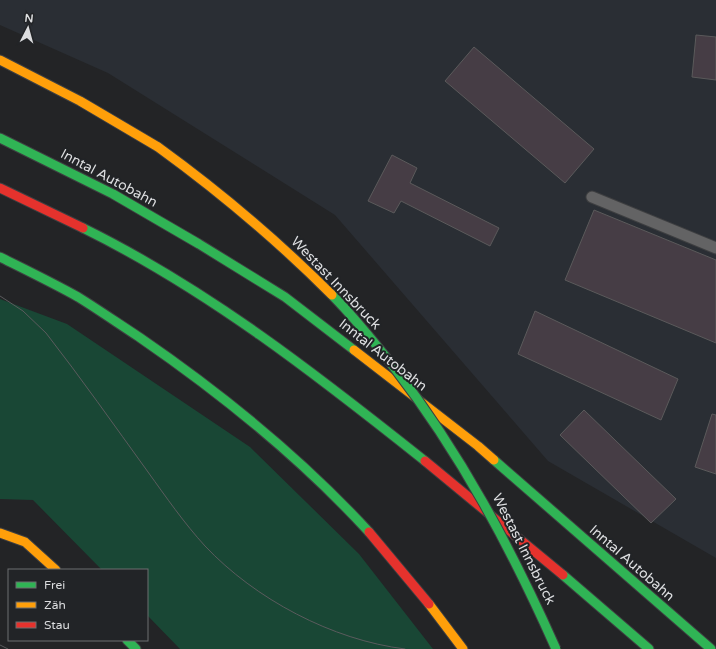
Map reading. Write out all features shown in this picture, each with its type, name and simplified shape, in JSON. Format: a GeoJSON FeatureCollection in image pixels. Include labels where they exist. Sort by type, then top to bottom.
{"type":"FeatureCollection","features":[{"type":"Feature","properties":{"kind":"main road","name":"Westast Innsbruck"},"geometry":{"type":"LineString","coordinates":[[0,60],[87,104],[158,147],[198,176],[246,215],[296,259],[340,304],[383,353],[446,439],[480,494],[512,551],[539,608],[556,649]]}},
{"type":"Feature","properties":{"kind":"main road","name":"Inntal Autobahn"},"geometry":{"type":"LineString","coordinates":[[0,138],[113,194],[200,244],[285,297],[478,446],[711,649]]}},
{"type":"Feature","properties":{"kind":"main road"},"geometry":{"type":"LineString","coordinates":[[0,188],[78,224],[174,278],[260,335],[367,414],[446,477],[649,649]]}},
{"type":"Feature","properties":{"kind":"main road"},"geometry":{"type":"LineString","coordinates":[[0,256],[78,298],[110,318],[194,376],[247,416],[295,458],[341,502],[385,550],[426,599],[463,649]]}},
{"type":"Feature","properties":{"kind":"main road"},"geometry":{"type":"LineString","coordinates":[[0,533],[25,542],[55,569]]}},
{"type":"Feature","properties":{"kind":"main road"},"geometry":{"type":"LineString","coordinates":[[128,641],[136,649]]}},
{"type":"Feature","properties":{"kind":"lane"},"geometry":{"type":"LineString","coordinates":[[592,197],[716,248]]}},
{"type":"Feature","properties":{"kind":"shaded area"},"geometry":{"type":"Polygon","coordinates":[[[0,0],[716,0],[716,558],[548,461],[335,215],[108,73],[0,25],[0,0]]]}},
{"type":"Feature","properties":{"kind":"green space"},"geometry":{"type":"Polygon","coordinates":[[[0,299],[67,324],[250,447],[359,554],[433,649],[180,649],[148,616],[148,569],[101,569],[33,500],[0,499],[0,299]]]}},
{"type":"Feature","properties":{"kind":"building"},"geometry":{"type":"Polygon","coordinates":[[[696,35],[716,37],[716,80],[692,77],[696,35]]]}},
{"type":"Feature","properties":{"kind":"building"},"geometry":{"type":"Polygon","coordinates":[[[474,47],[594,149],[565,183],[445,81],[474,47]]]}},
{"type":"Feature","properties":{"kind":"building"},"geometry":{"type":"Polygon","coordinates":[[[392,155],[417,168],[410,183],[499,228],[490,246],[401,201],[394,213],[368,201],[392,155]]]}},
{"type":"Feature","properties":{"kind":"building"},"geometry":{"type":"Polygon","coordinates":[[[594,210],[716,260],[716,343],[565,280],[594,210]]]}},
{"type":"Feature","properties":{"kind":"building"},"geometry":{"type":"Polygon","coordinates":[[[535,311],[678,379],[661,420],[518,354],[535,311]]]}},
{"type":"Feature","properties":{"kind":"building"},"geometry":{"type":"Polygon","coordinates":[[[584,410],[676,499],[651,523],[560,435],[584,410]]]}},
{"type":"Feature","properties":{"kind":"building"},"geometry":{"type":"Polygon","coordinates":[[[712,414],[716,415],[716,474],[695,467],[712,414]]]}},
{"type":"Feature","properties":{"kind":"tram line"},"geometry":{"type":"LineString","coordinates":[[0,296],[23,311],[46,333],[85,384],[182,519],[205,546],[225,565],[271,600],[296,614],[350,637],[405,649]]}},
{"type":"Feature","properties":{"kind":"tram line"},"geometry":{"type":"LineString","coordinates":[[0,645],[8,649]]}},
{"type":"Feature","properties":{"kind":"traffic: fast"},"geometry":{"type":"LineString","coordinates":[[0,138],[113,194],[199,244],[285,297],[354,350]]}},
{"type":"Feature","properties":{"kind":"traffic: fast"},"geometry":{"type":"LineString","coordinates":[[83,228],[174,278],[260,335],[425,461]]}},
{"type":"Feature","properties":{"kind":"traffic: fast"},"geometry":{"type":"LineString","coordinates":[[0,257],[78,297],[139,337],[200,381],[260,428],[316,478],[369,532]]}},
{"type":"Feature","properties":{"kind":"traffic: fast"},"geometry":{"type":"LineString","coordinates":[[332,295],[356,321],[393,366],[441,433],[503,538],[556,649]]}},
{"type":"Feature","properties":{"kind":"traffic: fast"},"geometry":{"type":"LineString","coordinates":[[494,460],[711,649]]}},
{"type":"Feature","properties":{"kind":"traffic: fast"},"geometry":{"type":"LineString","coordinates":[[563,575],[649,649]]}},
{"type":"Feature","properties":{"kind":"traffic: fast"},"geometry":{"type":"LineString","coordinates":[[128,641],[136,649]]}},
{"type":"Feature","properties":{"kind":"traffic: slow"},"geometry":{"type":"LineString","coordinates":[[0,60],[80,101],[158,147]]}},
{"type":"Feature","properties":{"kind":"traffic: slow"},"geometry":{"type":"LineString","coordinates":[[158,147],[248,218],[291,255],[332,295]]}},
{"type":"Feature","properties":{"kind":"traffic: slow"},"geometry":{"type":"LineString","coordinates":[[354,350],[494,460]]}},
{"type":"Feature","properties":{"kind":"traffic: slow"},"geometry":{"type":"LineString","coordinates":[[0,533],[25,542],[55,569]]}},
{"type":"Feature","properties":{"kind":"traffic: slow"},"geometry":{"type":"LineString","coordinates":[[429,604],[463,649]]}},
{"type":"Feature","properties":{"kind":"traffic: jam"},"geometry":{"type":"LineString","coordinates":[[0,188],[83,228]]}},
{"type":"Feature","properties":{"kind":"traffic: jam"},"geometry":{"type":"LineString","coordinates":[[425,461],[563,575]]}},
{"type":"Feature","properties":{"kind":"traffic: jam"},"geometry":{"type":"LineString","coordinates":[[369,532],[429,604]]}}]}
